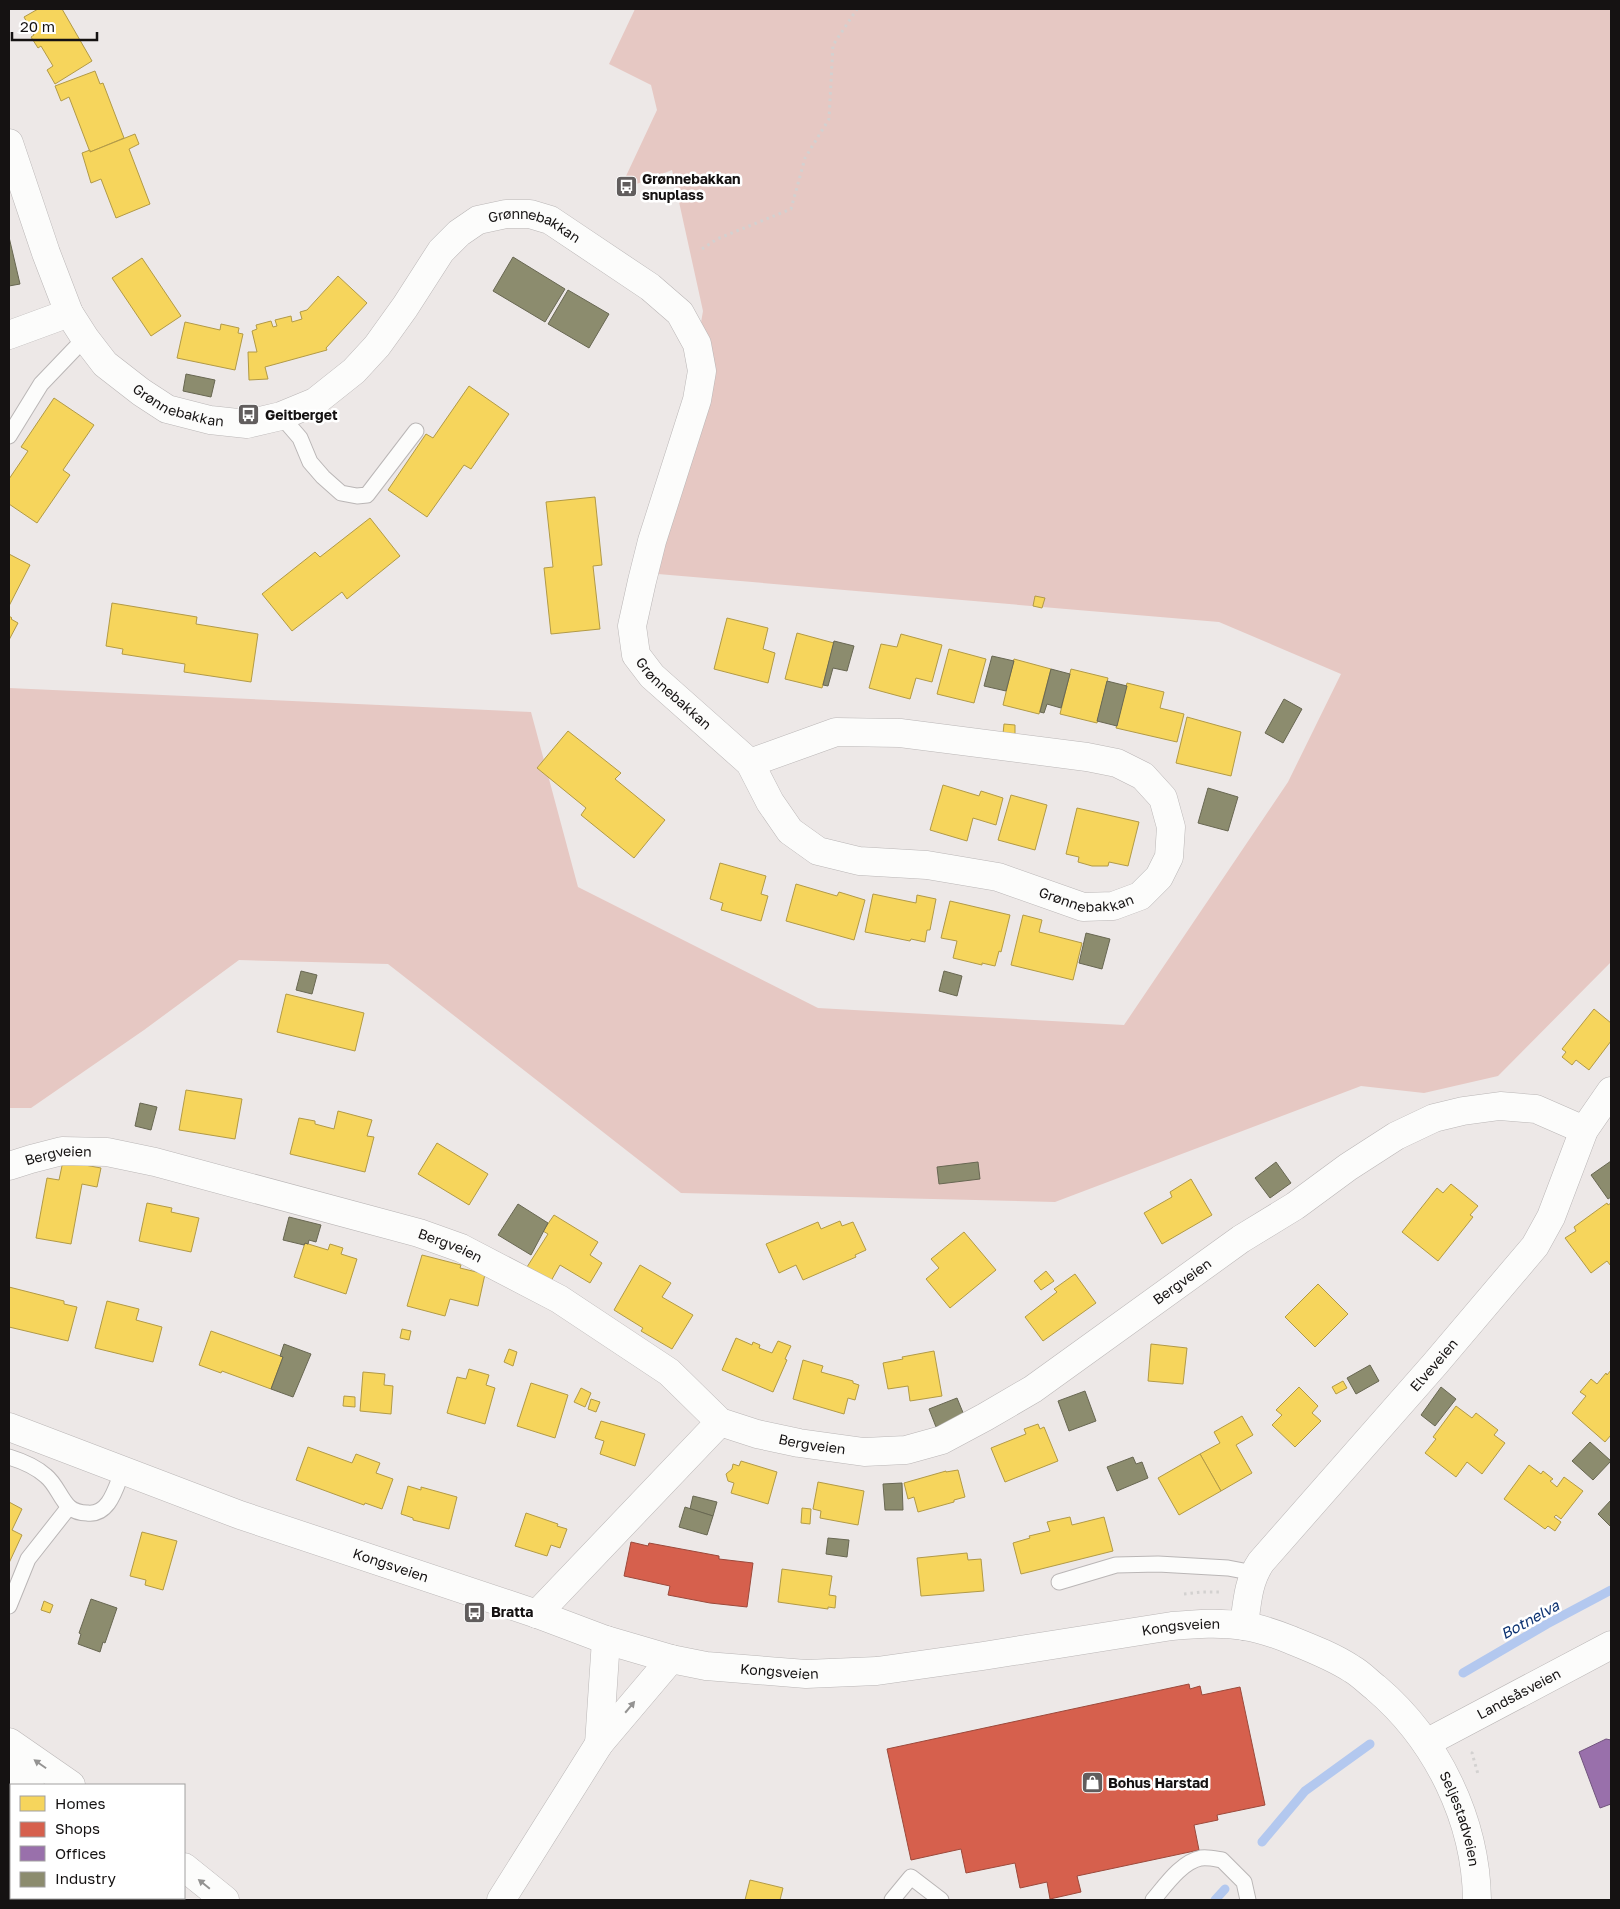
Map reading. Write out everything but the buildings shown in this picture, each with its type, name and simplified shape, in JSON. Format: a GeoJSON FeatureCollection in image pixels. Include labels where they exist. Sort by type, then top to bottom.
{"type":"FeatureCollection","features":[{"type":"Feature","properties":{"kind":"main road","name":"Grønnebakkan"},"geometry":{"type":"LineString","coordinates":[[9,143],[15,189],[69,313],[84,338],[105,364],[141,392],[167,409],[210,420],[247,424],[281,416],[316,402],[354,372],[406,307],[441,251],[460,233],[478,220],[506,214],[530,214],[550,220],[650,287],[680,313],[697,344],[702,371],[697,400],[652,541],[642,581],[632,626],[636,655],[652,676],[750,763],[770,802],[790,831],[818,851],[859,861],[927,866],[998,877],[1083,907],[1113,906],[1140,896],[1159,877],[1169,857],[1171,827],[1162,798],[1143,776],[1117,763],[1088,757],[900,733],[836,732],[750,763]]}},
{"type":"Feature","properties":{"kind":"main road"},"geometry":{"type":"LineString","coordinates":[[9,335],[69,313]]}},
{"type":"Feature","properties":{"kind":"main road","name":"Elveveien"},"geometry":{"type":"LineString","coordinates":[[1244,1626],[1251,1583],[1261,1562],[1416,1386],[1535,1246],[1551,1217],[1584,1130],[1611,1091]]}},
{"type":"Feature","properties":{"kind":"main road","name":"Bergveien"},"geometry":{"type":"LineString","coordinates":[[9,1166],[31,1158],[62,1151],[107,1152],[155,1162],[419,1233],[460,1248],[559,1299],[669,1372],[720,1422],[757,1434],[799,1444],[864,1452],[906,1450],[942,1440],[1033,1389],[1241,1239],[1295,1206],[1348,1167],[1396,1136],[1434,1118],[1463,1110],[1500,1106],[1536,1109],[1584,1130]]}},
{"type":"Feature","properties":{"kind":"main road"},"geometry":{"type":"LineString","coordinates":[[537,1614],[720,1422]]}},
{"type":"Feature","properties":{"kind":"main road","name":"Kongsveien"},"geometry":{"type":"LineString","coordinates":[[9,1427],[240,1515],[537,1614],[606,1640],[671,1659],[706,1666],[806,1674],[877,1670],[983,1656],[1172,1626],[1203,1623],[1244,1626],[1306,1645],[1353,1669],[1393,1703],[1426,1743]]}},
{"type":"Feature","properties":{"kind":"main road"},"geometry":{"type":"LineString","coordinates":[[599,1744],[606,1640]]}},
{"type":"Feature","properties":{"kind":"main road","name":"Landsåsveien"},"geometry":{"type":"LineString","coordinates":[[1426,1743],[1611,1645]]}},
{"type":"Feature","properties":{"kind":"main road"},"geometry":{"type":"LineString","coordinates":[[500,1899],[599,1744],[671,1659]]}},
{"type":"Feature","properties":{"kind":"main road"},"geometry":{"type":"LineString","coordinates":[[9,1742],[70,1784]]}},
{"type":"Feature","properties":{"kind":"main road","name":"Seljestadveien"},"geometry":{"type":"LineString","coordinates":[[1426,1743],[1454,1794],[1467,1830],[1473,1858],[1477,1900]]}},
{"type":"Feature","properties":{"kind":"main road"},"geometry":{"type":"LineString","coordinates":[[9,1769],[29,1784]]}},
{"type":"Feature","properties":{"kind":"main road"},"geometry":{"type":"LineString","coordinates":[[185,1868],[225,1900]]}},
{"type":"Feature","properties":{"kind":"lane"},"geometry":{"type":"LineString","coordinates":[[9,436],[41,384],[84,338]]}},
{"type":"Feature","properties":{"kind":"lane"},"geometry":{"type":"LineString","coordinates":[[281,416],[300,438],[310,462],[322,477],[341,493],[357,496],[367,496],[416,431]]}},
{"type":"Feature","properties":{"kind":"lane"},"geometry":{"type":"LineString","coordinates":[[9,1456],[28,1464],[46,1476],[69,1507],[81,1513],[91,1514],[106,1507],[123,1470]]}},
{"type":"Feature","properties":{"kind":"lane"},"geometry":{"type":"LineString","coordinates":[[9,1606],[28,1559],[69,1507]]}},
{"type":"Feature","properties":{"kind":"lane"},"geometry":{"type":"LineString","coordinates":[[1059,1582],[1116,1565],[1158,1564],[1228,1568],[1251,1583]]}},
{"type":"Feature","properties":{"kind":"lane"},"geometry":{"type":"LineString","coordinates":[[1153,1900],[1167,1882],[1186,1866],[1201,1858],[1222,1860],[1244,1882],[1248,1900]]}},
{"type":"Feature","properties":{"kind":"lane"},"geometry":{"type":"LineString","coordinates":[[892,1900],[911,1877],[941,1900]]}},
{"type":"Feature","properties":{"kind":"path"},"geometry":{"type":"LineString","coordinates":[[702,249],[717,240],[790,209],[805,158],[829,119],[833,45],[857,9]]}},
{"type":"Feature","properties":{"kind":"path"},"geometry":{"type":"LineString","coordinates":[[1183,1594],[1251,1583]]}},
{"type":"Feature","properties":{"kind":"shaded area"},"geometry":{"type":"Polygon","coordinates":[[[635,9],[1611,9],[1611,962],[1498,1076],[1424,1093],[1361,1086],[1055,1202],[681,1193],[388,964],[239,960],[144,1030],[31,1108],[9,1108],[9,688],[531,712],[578,887],[818,1008],[1124,1025],[1288,782],[1341,674],[1219,622],[658,574],[703,311],[672,170],[619,191],[657,110],[651,85],[609,64],[635,9]]]}},
{"type":"Feature","properties":{"kind":"waterway","name":"Botnelva"},"geometry":{"type":"LineString","coordinates":[[1463,1673],[1547,1624],[1611,1590]]}},
{"type":"Feature","properties":{"kind":"waterway","name":"Botnelva"},"geometry":{"type":"LineString","coordinates":[[1262,1842],[1305,1791],[1370,1744]]}},
{"type":"Feature","properties":{"kind":"waterway","name":"Botnelva"},"geometry":{"type":"LineString","coordinates":[[1215,1900],[1225,1889]]}},
{"type":"Feature","properties":{"kind":"place","name":"Grønnebakkan snuplass"},"geometry":{"type":"Point","coordinates":[626,187]}},
{"type":"Feature","properties":{"kind":"place","name":"Geitberget"},"geometry":{"type":"Point","coordinates":[249,415]}},
{"type":"Feature","properties":{"kind":"place","name":"Bratta"},"geometry":{"type":"Point","coordinates":[475,1612]}},
{"type":"Feature","properties":{"kind":"place","name":"Bohus Harstad"},"geometry":{"type":"Point","coordinates":[1092,1783]}}]}
